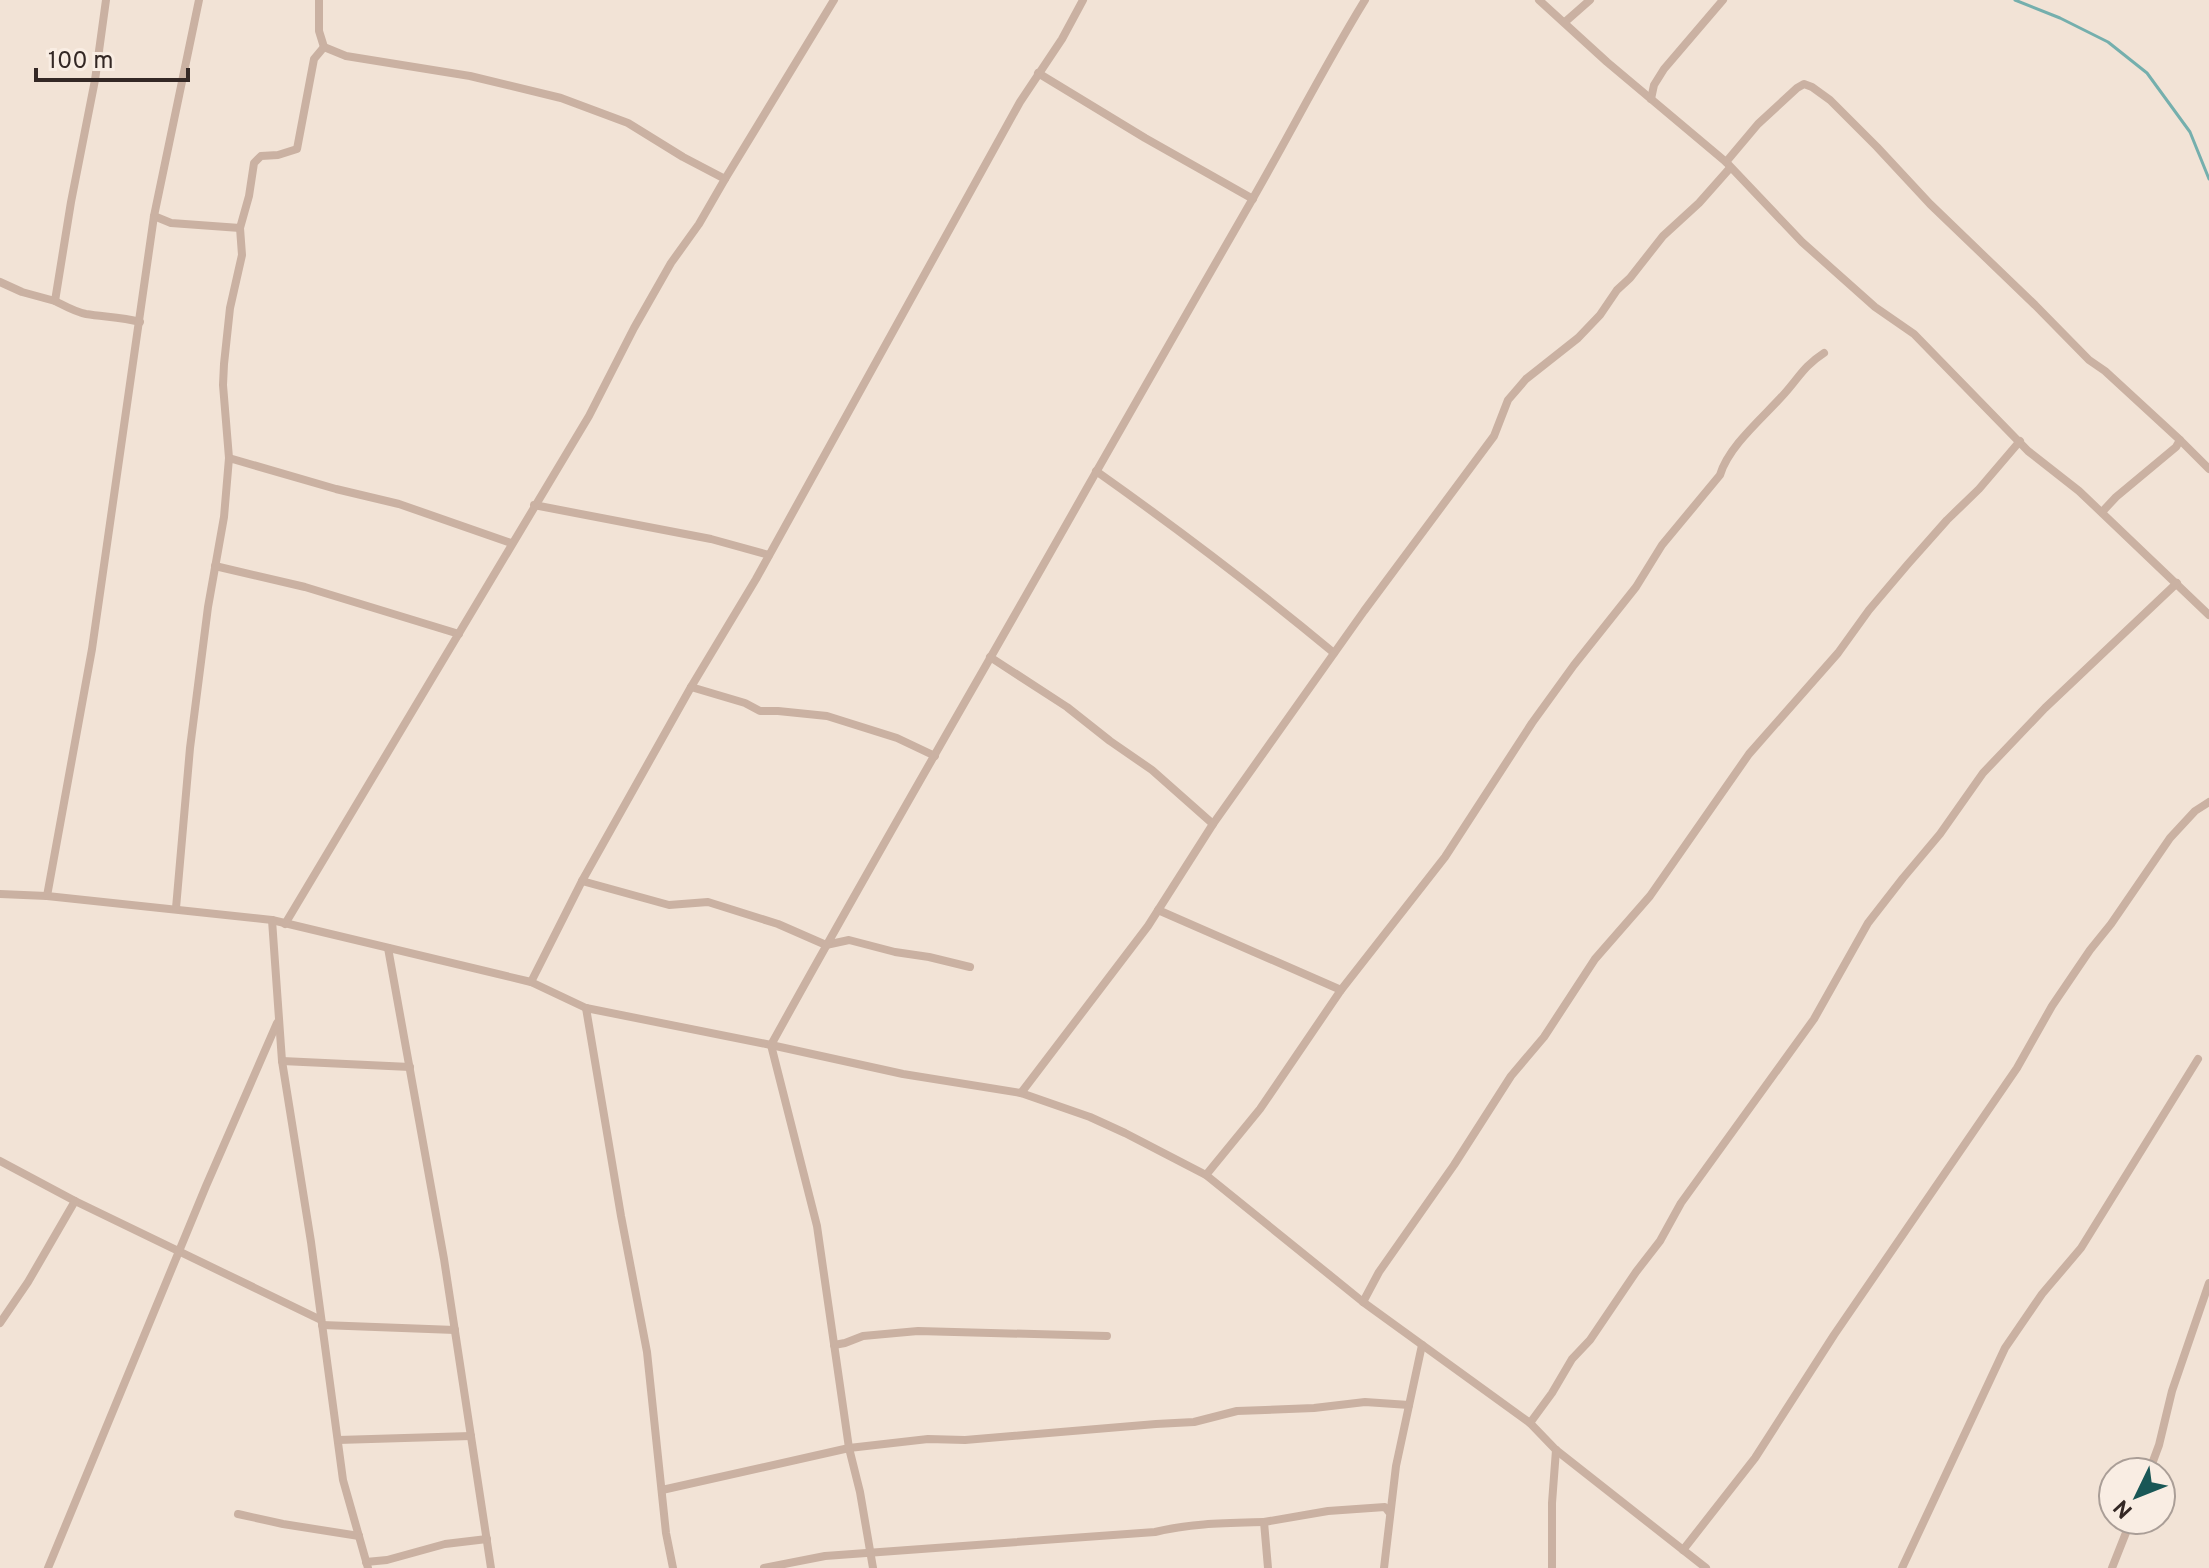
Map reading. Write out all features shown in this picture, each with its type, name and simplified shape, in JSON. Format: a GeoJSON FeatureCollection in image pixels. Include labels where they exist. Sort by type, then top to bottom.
{"type":"FeatureCollection","features":[{"type":"Feature","properties":{"kind":"street"},"geometry":{"type":"LineString","coordinates":[[55,301],[95,80],[106,0]]}},
{"type":"Feature","properties":{"kind":"street"},"geometry":{"type":"LineString","coordinates":[[47,896],[92,649],[154,216],[199,0]]}},
{"type":"Feature","properties":{"kind":"street"},"geometry":{"type":"LineString","coordinates":[[319,0],[319,31],[324,47]]}},
{"type":"Feature","properties":{"kind":"street"},"geometry":{"type":"LineString","coordinates":[[285,924],[589,416],[671,263],[699,224],[834,0]]}},
{"type":"Feature","properties":{"kind":"street"},"geometry":{"type":"LineString","coordinates":[[531,982],[582,881],[691,687],[769,555],[1020,102],[1062,39],[1083,0]]}},
{"type":"Feature","properties":{"kind":"street"},"geometry":{"type":"LineString","coordinates":[[873,1568],[849,1448],[817,1226],[771,1045],[893,825],[1365,0]]}},
{"type":"Feature","properties":{"kind":"street"},"geometry":{"type":"LineString","coordinates":[[1539,0],[1728,165],[1802,242],[1875,307],[1914,334],[2028,451],[2079,491],[2209,615]]}},
{"type":"Feature","properties":{"kind":"street"},"geometry":{"type":"LineString","coordinates":[[1565,22],[1590,0]]}},
{"type":"Feature","properties":{"kind":"street"},"geometry":{"type":"LineString","coordinates":[[1651,99],[1654,85],[1664,69],[1723,0]]}},
{"type":"Feature","properties":{"kind":"street"},"geometry":{"type":"LineString","coordinates":[[324,47],[346,56],[470,76],[561,98],[628,123],[725,179]]}},
{"type":"Feature","properties":{"kind":"street"},"geometry":{"type":"LineString","coordinates":[[176,908],[190,748],[208,607],[224,517],[229,458],[223,385],[230,308],[242,255],[240,228],[254,163],[261,156],[297,149],[314,59],[324,47]]}},
{"type":"Feature","properties":{"kind":"street"},"geometry":{"type":"LineString","coordinates":[[1038,73],[1253,199]]}},
{"type":"Feature","properties":{"kind":"street"},"geometry":{"type":"LineString","coordinates":[[1021,1093],[1158,910],[1213,824],[1334,653],[1494,436],[1508,400],[1526,379],[1578,338],[1600,315],[1663,236],[1699,203],[1758,124],[1804,84],[1812,87],[1849,119],[1930,204],[2089,360],[2105,371],[2209,469]]}},
{"type":"Feature","properties":{"kind":"street"},"geometry":{"type":"LineString","coordinates":[[154,216],[171,223],[240,228]]}},
{"type":"Feature","properties":{"kind":"street"},"geometry":{"type":"LineString","coordinates":[[0,282],[75,311],[140,322]]}},
{"type":"Feature","properties":{"kind":"street"},"geometry":{"type":"LineString","coordinates":[[1206,1175],[1260,1109],[1341,990],[1445,857],[1532,723],[1636,587],[1662,545],[1720,475],[1724,462],[1799,373],[1824,353]]}},
{"type":"Feature","properties":{"kind":"street"},"geometry":{"type":"LineString","coordinates":[[2102,512],[2176,447],[2180,440]]}},
{"type":"Feature","properties":{"kind":"street"},"geometry":{"type":"LineString","coordinates":[[1363,1302],[1379,1272],[1511,1076],[1544,1037],[1595,959],[1650,896],[1749,754],[1838,653],[1908,564],[2020,441]]}},
{"type":"Feature","properties":{"kind":"street"},"geometry":{"type":"LineString","coordinates":[[229,458],[399,504],[511,543]]}},
{"type":"Feature","properties":{"kind":"street"},"geometry":{"type":"LineString","coordinates":[[1096,471],[1178,529],[1334,653]]}},
{"type":"Feature","properties":{"kind":"street"},"geometry":{"type":"LineString","coordinates":[[534,505],[711,539],[769,555]]}},
{"type":"Feature","properties":{"kind":"street"},"geometry":{"type":"LineString","coordinates":[[215,566],[319,591],[459,634]]}},
{"type":"Feature","properties":{"kind":"street"},"geometry":{"type":"LineString","coordinates":[[1530,1423],[1572,1359],[1590,1340],[1660,1241],[1681,1203],[1814,1019],[1868,923],[1940,834],[1983,773],[2045,708],[2177,583]]}},
{"type":"Feature","properties":{"kind":"street"},"geometry":{"type":"LineString","coordinates":[[990,657],[1067,707],[1152,770],[1213,824]]}},
{"type":"Feature","properties":{"kind":"street"},"geometry":{"type":"LineString","coordinates":[[691,687],[745,703],[760,711],[827,716],[897,738],[935,756]]}},
{"type":"Feature","properties":{"kind":"street"},"geometry":{"type":"LineString","coordinates":[[1683,1550],[1755,1458],[1834,1335],[2017,1068],[2052,1006],[2090,950],[2170,838],[2195,811],[2209,802]]}},
{"type":"Feature","properties":{"kind":"street"},"geometry":{"type":"LineString","coordinates":[[582,881],[669,905],[708,902],[778,924],[826,945],[849,940],[970,967]]}},
{"type":"Feature","properties":{"kind":"street"},"geometry":{"type":"LineString","coordinates":[[0,894],[176,908],[272,920],[531,982],[586,1008],[903,1074],[1021,1093],[1090,1117],[1206,1175],[1363,1302],[1530,1423],[1556,1450],[1706,1568]]}},
{"type":"Feature","properties":{"kind":"street"},"geometry":{"type":"LineString","coordinates":[[1158,910],[1341,990]]}},
{"type":"Feature","properties":{"kind":"street"},"geometry":{"type":"LineString","coordinates":[[272,920],[282,1061],[311,1242],[343,1480],[367,1565],[445,1544],[487,1539]]}},
{"type":"Feature","properties":{"kind":"street"},"geometry":{"type":"LineString","coordinates":[[388,948],[455,1330],[491,1568]]}},
{"type":"Feature","properties":{"kind":"street"},"geometry":{"type":"LineString","coordinates":[[586,1008],[647,1352],[666,1533],[673,1568]]}},
{"type":"Feature","properties":{"kind":"street"},"geometry":{"type":"LineString","coordinates":[[48,1568],[278,1020]]}},
{"type":"Feature","properties":{"kind":"street"},"geometry":{"type":"LineString","coordinates":[[1902,1568],[2005,1348],[2042,1294],[2081,1248],[2198,1059]]}},
{"type":"Feature","properties":{"kind":"street"},"geometry":{"type":"LineString","coordinates":[[282,1061],[410,1067]]}},
{"type":"Feature","properties":{"kind":"street"},"geometry":{"type":"LineString","coordinates":[[0,1161],[322,1322],[455,1330]]}},
{"type":"Feature","properties":{"kind":"street"},"geometry":{"type":"LineString","coordinates":[[0,1323],[75,1201]]}},
{"type":"Feature","properties":{"kind":"street"},"geometry":{"type":"LineString","coordinates":[[2155,1456],[2172,1391],[2209,1283]]}},
{"type":"Feature","properties":{"kind":"street"},"geometry":{"type":"LineString","coordinates":[[834,1345],[863,1336],[918,1331],[1107,1336]]}},
{"type":"Feature","properties":{"kind":"street"},"geometry":{"type":"LineString","coordinates":[[1384,1568],[1396,1466],[1422,1345]]}},
{"type":"Feature","properties":{"kind":"street"},"geometry":{"type":"LineString","coordinates":[[662,1490],[849,1448],[928,1439],[965,1440],[1194,1422],[1237,1411],[1314,1408],[1365,1402],[1409,1405]]}},
{"type":"Feature","properties":{"kind":"street"},"geometry":{"type":"LineString","coordinates":[[338,1440],[471,1436]]}},
{"type":"Feature","properties":{"kind":"street"},"geometry":{"type":"LineString","coordinates":[[1552,1568],[1556,1450]]}},
{"type":"Feature","properties":{"kind":"street"},"geometry":{"type":"LineString","coordinates":[[764,1568],[825,1556],[1155,1532],[1217,1523],[1264,1522],[1328,1511],[1385,1507],[1389,1512]]}},
{"type":"Feature","properties":{"kind":"street"},"geometry":{"type":"LineString","coordinates":[[238,1514],[359,1536]]}},
{"type":"Feature","properties":{"kind":"street"},"geometry":{"type":"LineString","coordinates":[[1264,1522],[1268,1568]]}},
{"type":"Feature","properties":{"kind":"street"},"geometry":{"type":"LineString","coordinates":[[2112,1568],[2125,1536]]}},
{"type":"Feature","properties":{"kind":"waterway"},"geometry":{"type":"LineString","coordinates":[[2015,0],[2108,42],[2147,73],[2190,132],[2209,179]]}}]}
